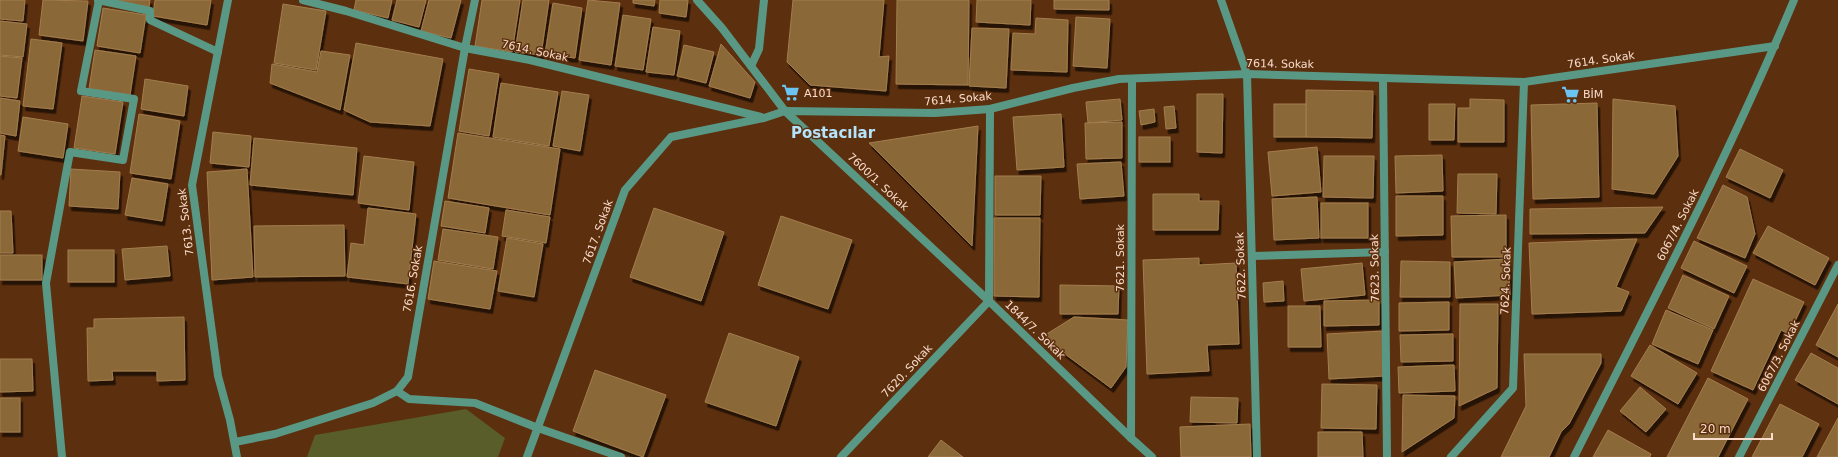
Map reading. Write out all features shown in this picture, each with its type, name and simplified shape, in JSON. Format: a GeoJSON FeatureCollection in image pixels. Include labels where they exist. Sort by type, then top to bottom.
{"type":"FeatureCollection","features":[{"type":"Feature","properties":{"kind":"street"},"geometry":{"type":"LineString","coordinates":[[62,457],[46,283],[70,152],[123,160],[134,99],[81,91],[98,0],[150,11],[150,20],[218,52]]}},
{"type":"Feature","properties":{"kind":"street","name":"7613. Sokak"},"geometry":{"type":"LineString","coordinates":[[228,0],[192,185],[218,376],[235,442],[237,457]]}},
{"type":"Feature","properties":{"kind":"street","name":"7614. Sokak"},"geometry":{"type":"LineString","coordinates":[[302,0],[346,11],[465,48],[530,60],[764,118]]}},
{"type":"Feature","properties":{"kind":"street","name":"7616. Sokak"},"geometry":{"type":"LineString","coordinates":[[235,442],[275,434],[373,403],[397,391],[408,377],[465,48],[475,0]]}},
{"type":"Feature","properties":{"kind":"street","name":"7600/1. Sokak"},"geometry":{"type":"LineString","coordinates":[[697,0],[722,28],[785,111],[989,301]]}},
{"type":"Feature","properties":{"kind":"street"},"geometry":{"type":"LineString","coordinates":[[751,66],[759,49],[764,0]]}},
{"type":"Feature","properties":{"kind":"street","name":"7622. Sokak"},"geometry":{"type":"LineString","coordinates":[[1221,0],[1247,74],[1257,457]]}},
{"type":"Feature","properties":{"kind":"street","name":"6067/4. Sokak"},"geometry":{"type":"LineString","coordinates":[[1574,457],[1707,193],[1775,46],[1794,0]]}},
{"type":"Feature","properties":{"kind":"street","name":"7614. Sokak"},"geometry":{"type":"LineString","coordinates":[[785,111],[934,113],[990,109],[1073,88],[1118,79],[1132,78],[1247,74],[1524,82],[1775,46]]}},
{"type":"Feature","properties":{"kind":"street","name":"7621. Sokak"},"geometry":{"type":"LineString","coordinates":[[1130,438],[1132,78]]}},
{"type":"Feature","properties":{"kind":"street","name":"7623. Sokak"},"geometry":{"type":"LineString","coordinates":[[1383,78],[1387,457]]}},
{"type":"Feature","properties":{"kind":"street","name":"7624. Sokak"},"geometry":{"type":"LineString","coordinates":[[1451,457],[1513,388],[1524,82]]}},
{"type":"Feature","properties":{"kind":"street","name":"1844/7. Sokak"},"geometry":{"type":"LineString","coordinates":[[990,109],[989,301],[1130,438],[1152,457]]}},
{"type":"Feature","properties":{"kind":"street","name":"7617. Sokak"},"geometry":{"type":"LineString","coordinates":[[527,457],[625,190],[671,137],[764,118],[785,111]]}},
{"type":"Feature","properties":{"kind":"street"},"geometry":{"type":"LineString","coordinates":[[1252,256],[1385,252]]}},
{"type":"Feature","properties":{"kind":"street","name":"6067/3. Sokak"},"geometry":{"type":"LineString","coordinates":[[1738,457],[1838,265]]}},
{"type":"Feature","properties":{"kind":"street","name":"7620. Sokak"},"geometry":{"type":"LineString","coordinates":[[841,457],[989,301]]}},
{"type":"Feature","properties":{"kind":"street"},"geometry":{"type":"LineString","coordinates":[[397,391],[409,399],[475,403],[538,428],[621,457]]}},
{"type":"Feature","properties":{"kind":"green space"},"geometry":{"type":"Polygon","coordinates":[[[466,409],[505,438],[498,457],[307,457],[315,435],[466,409]]]}},
{"type":"Feature","properties":{"kind":"building"},"geometry":{"type":"Polygon","coordinates":[[[0,0],[25,0],[23,21],[0,19],[0,0]]]}},
{"type":"Feature","properties":{"kind":"building"},"geometry":{"type":"Polygon","coordinates":[[[43,0],[88,1],[83,41],[39,35],[43,0]]]}},
{"type":"Feature","properties":{"kind":"building"},"geometry":{"type":"Polygon","coordinates":[[[110,0],[150,0],[149,7],[110,0]]]}},
{"type":"Feature","properties":{"kind":"building"},"geometry":{"type":"Polygon","coordinates":[[[155,0],[211,0],[207,25],[153,16],[155,0]]]}},
{"type":"Feature","properties":{"kind":"building"},"geometry":{"type":"Polygon","coordinates":[[[356,0],[392,0],[388,18],[354,10],[356,0]]]}},
{"type":"Feature","properties":{"kind":"building"},"geometry":{"type":"Polygon","coordinates":[[[397,0],[426,0],[419,27],[392,20],[397,0]]]}},
{"type":"Feature","properties":{"kind":"building"},"geometry":{"type":"Polygon","coordinates":[[[429,0],[461,0],[451,38],[421,31],[429,0]]]}},
{"type":"Feature","properties":{"kind":"building"},"geometry":{"type":"Polygon","coordinates":[[[482,0],[520,0],[512,52],[475,46],[482,0]]]}},
{"type":"Feature","properties":{"kind":"building"},"geometry":{"type":"Polygon","coordinates":[[[523,0],[549,0],[541,55],[515,52],[523,0]]]}},
{"type":"Feature","properties":{"kind":"building"},"geometry":{"type":"Polygon","coordinates":[[[588,0],[620,3],[611,65],[579,60],[588,0]]]}},
{"type":"Feature","properties":{"kind":"building"},"geometry":{"type":"Polygon","coordinates":[[[633,0],[655,0],[654,6],[633,3],[633,0]]]}},
{"type":"Feature","properties":{"kind":"building"},"geometry":{"type":"Polygon","coordinates":[[[660,0],[688,0],[686,17],[659,13],[660,0]]]}},
{"type":"Feature","properties":{"kind":"building"},"geometry":{"type":"Polygon","coordinates":[[[793,0],[884,0],[879,57],[889,56],[886,91],[810,85],[787,62],[793,0]]]}},
{"type":"Feature","properties":{"kind":"building"},"geometry":{"type":"Polygon","coordinates":[[[897,0],[969,0],[968,85],[896,84],[897,0]]]}},
{"type":"Feature","properties":{"kind":"building"},"geometry":{"type":"Polygon","coordinates":[[[977,0],[1031,0],[1030,25],[976,22],[977,0]]]}},
{"type":"Feature","properties":{"kind":"building"},"geometry":{"type":"Polygon","coordinates":[[[1054,0],[1109,0],[1109,10],[1054,9],[1054,0]]]}},
{"type":"Feature","properties":{"kind":"building"},"geometry":{"type":"Polygon","coordinates":[[[553,3],[582,8],[575,58],[545,54],[553,3]]]}},
{"type":"Feature","properties":{"kind":"building"},"geometry":{"type":"Polygon","coordinates":[[[283,4],[326,11],[316,70],[274,63],[283,4]]]}},
{"type":"Feature","properties":{"kind":"building"},"geometry":{"type":"Polygon","coordinates":[[[103,8],[146,15],[140,53],[97,46],[103,8]]]}},
{"type":"Feature","properties":{"kind":"building"},"geometry":{"type":"Polygon","coordinates":[[[623,15],[651,19],[643,70],[615,66],[623,15]]]}},
{"type":"Feature","properties":{"kind":"building"},"geometry":{"type":"Polygon","coordinates":[[[1076,17],[1110,19],[1107,68],[1073,66],[1076,17]]]}},
{"type":"Feature","properties":{"kind":"building"},"geometry":{"type":"Polygon","coordinates":[[[1036,18],[1068,20],[1067,72],[1011,70],[1013,33],[1035,34],[1036,18]]]}},
{"type":"Feature","properties":{"kind":"building"},"geometry":{"type":"Polygon","coordinates":[[[0,21],[27,24],[23,57],[0,55],[0,21]]]}},
{"type":"Feature","properties":{"kind":"building"},"geometry":{"type":"Polygon","coordinates":[[[653,27],[680,31],[674,75],[646,72],[653,27]]]}},
{"type":"Feature","properties":{"kind":"building"},"geometry":{"type":"Polygon","coordinates":[[[972,28],[1009,29],[1006,88],[969,86],[972,28]]]}},
{"type":"Feature","properties":{"kind":"building"},"geometry":{"type":"Polygon","coordinates":[[[31,39],[62,43],[53,109],[23,106],[31,39]]]}},
{"type":"Feature","properties":{"kind":"building"},"geometry":{"type":"Polygon","coordinates":[[[356,43],[443,59],[430,126],[370,122],[344,110],[356,43]]]}},
{"type":"Feature","properties":{"kind":"building"},"geometry":{"type":"Polygon","coordinates":[[[721,44],[755,82],[750,98],[709,86],[721,44]]]}},
{"type":"Feature","properties":{"kind":"building"},"geometry":{"type":"Polygon","coordinates":[[[684,45],[714,52],[706,83],[677,76],[684,45]]]}},
{"type":"Feature","properties":{"kind":"building"},"geometry":{"type":"Polygon","coordinates":[[[95,50],[136,56],[130,95],[89,89],[95,50]]]}},
{"type":"Feature","properties":{"kind":"building"},"geometry":{"type":"Polygon","coordinates":[[[321,51],[350,55],[340,110],[270,83],[272,64],[317,72],[321,51]]]}},
{"type":"Feature","properties":{"kind":"building"},"geometry":{"type":"Polygon","coordinates":[[[0,56],[22,58],[17,98],[0,96],[0,56]]]}},
{"type":"Feature","properties":{"kind":"building"},"geometry":{"type":"Polygon","coordinates":[[[469,69],[499,74],[489,136],[459,131],[469,69]]]}},
{"type":"Feature","properties":{"kind":"building"},"geometry":{"type":"Polygon","coordinates":[[[145,79],[188,86],[184,116],[141,109],[145,79]]]}},
{"type":"Feature","properties":{"kind":"building"},"geometry":{"type":"Polygon","coordinates":[[[501,83],[558,92],[549,146],[493,137],[501,83]]]}},
{"type":"Feature","properties":{"kind":"building"},"geometry":{"type":"Polygon","coordinates":[[[1306,90],[1373,91],[1372,138],[1306,137],[1306,90]]]}},
{"type":"Feature","properties":{"kind":"building"},"geometry":{"type":"Polygon","coordinates":[[[562,91],[589,95],[580,151],[553,146],[562,91]]]}},
{"type":"Feature","properties":{"kind":"building"},"geometry":{"type":"Polygon","coordinates":[[[1197,94],[1223,94],[1222,153],[1197,152],[1197,94]]]}},
{"type":"Feature","properties":{"kind":"building"},"geometry":{"type":"Polygon","coordinates":[[[82,96],[123,102],[115,154],[74,148],[82,96]]]}},
{"type":"Feature","properties":{"kind":"building"},"geometry":{"type":"Polygon","coordinates":[[[0,98],[20,101],[16,136],[0,133],[0,98]]]}},
{"type":"Feature","properties":{"kind":"building"},"geometry":{"type":"Polygon","coordinates":[[[1120,99],[1122,120],[1088,123],[1086,102],[1120,99]]]}},
{"type":"Feature","properties":{"kind":"building"},"geometry":{"type":"Polygon","coordinates":[[[1470,99],[1504,100],[1504,142],[1458,142],[1458,108],[1470,108],[1470,99]]]}},
{"type":"Feature","properties":{"kind":"building"},"geometry":{"type":"Polygon","coordinates":[[[1613,99],[1675,106],[1678,156],[1654,194],[1612,189],[1613,99]]]}},
{"type":"Feature","properties":{"kind":"building"},"geometry":{"type":"Polygon","coordinates":[[[1597,103],[1599,197],[1533,199],[1531,105],[1597,103]]]}},
{"type":"Feature","properties":{"kind":"building"},"geometry":{"type":"Polygon","coordinates":[[[1274,104],[1306,104],[1306,137],[1274,137],[1274,104]]]}},
{"type":"Feature","properties":{"kind":"building"},"geometry":{"type":"Polygon","coordinates":[[[1429,104],[1455,104],[1454,140],[1429,140],[1429,104]]]}},
{"type":"Feature","properties":{"kind":"building"},"geometry":{"type":"Polygon","coordinates":[[[1174,106],[1176,128],[1166,129],[1164,107],[1174,106]]]}},
{"type":"Feature","properties":{"kind":"building"},"geometry":{"type":"Polygon","coordinates":[[[1154,109],[1155,122],[1141,125],[1139,111],[1154,109]]]}},
{"type":"Feature","properties":{"kind":"building"},"geometry":{"type":"Polygon","coordinates":[[[139,114],[180,121],[171,179],[130,173],[139,114]]]}},
{"type":"Feature","properties":{"kind":"building"},"geometry":{"type":"Polygon","coordinates":[[[1061,114],[1064,167],[1017,170],[1013,117],[1061,114]]]}},
{"type":"Feature","properties":{"kind":"building"},"geometry":{"type":"Polygon","coordinates":[[[23,117],[68,124],[63,158],[18,151],[23,117]]]}},
{"type":"Feature","properties":{"kind":"building"},"geometry":{"type":"Polygon","coordinates":[[[1122,122],[1122,158],[1086,159],[1085,123],[1122,122]]]}},
{"type":"Feature","properties":{"kind":"building"},"geometry":{"type":"Polygon","coordinates":[[[978,126],[972,246],[869,143],[978,126]]]}},
{"type":"Feature","properties":{"kind":"building"},"geometry":{"type":"Polygon","coordinates":[[[213,132],[251,136],[249,167],[210,163],[213,132]]]}},
{"type":"Feature","properties":{"kind":"building"},"geometry":{"type":"Polygon","coordinates":[[[458,133],[560,149],[550,215],[448,198],[458,133]]]}},
{"type":"Feature","properties":{"kind":"building"},"geometry":{"type":"Polygon","coordinates":[[[0,135],[5,136],[1,175],[0,175],[0,135]]]}},
{"type":"Feature","properties":{"kind":"building"},"geometry":{"type":"Polygon","coordinates":[[[1139,137],[1170,137],[1170,162],[1139,162],[1139,137]]]}},
{"type":"Feature","properties":{"kind":"building"},"geometry":{"type":"Polygon","coordinates":[[[254,138],[357,148],[353,195],[250,185],[254,138]]]}},
{"type":"Feature","properties":{"kind":"building"},"geometry":{"type":"Polygon","coordinates":[[[1317,147],[1321,192],[1272,196],[1268,152],[1317,147]]]}},
{"type":"Feature","properties":{"kind":"building"},"geometry":{"type":"Polygon","coordinates":[[[1740,149],[1783,170],[1770,198],[1726,177],[1740,149]]]}},
{"type":"Feature","properties":{"kind":"building"},"geometry":{"type":"Polygon","coordinates":[[[1442,155],[1443,191],[1396,193],[1395,156],[1442,155]]]}},
{"type":"Feature","properties":{"kind":"building"},"geometry":{"type":"Polygon","coordinates":[[[364,156],[414,162],[409,210],[358,203],[364,156]]]}},
{"type":"Feature","properties":{"kind":"building"},"geometry":{"type":"Polygon","coordinates":[[[1324,156],[1374,156],[1373,198],[1323,197],[1324,156]]]}},
{"type":"Feature","properties":{"kind":"building"},"geometry":{"type":"Polygon","coordinates":[[[1121,162],[1124,196],[1080,199],[1077,164],[1121,162]]]}},
{"type":"Feature","properties":{"kind":"building"},"geometry":{"type":"Polygon","coordinates":[[[71,169],[120,172],[118,209],[69,206],[71,169]]]}},
{"type":"Feature","properties":{"kind":"building"},"geometry":{"type":"Polygon","coordinates":[[[247,169],[253,277],[212,280],[207,172],[247,169]]]}},
{"type":"Feature","properties":{"kind":"building"},"geometry":{"type":"Polygon","coordinates":[[[1458,174],[1497,174],[1496,214],[1457,213],[1458,174]]]}},
{"type":"Feature","properties":{"kind":"building"},"geometry":{"type":"Polygon","coordinates":[[[995,176],[1041,176],[1040,215],[995,215],[995,176]]]}},
{"type":"Feature","properties":{"kind":"building"},"geometry":{"type":"Polygon","coordinates":[[[132,178],[168,184],[162,221],[125,215],[132,178]]]}},
{"type":"Feature","properties":{"kind":"building"},"geometry":{"type":"Polygon","coordinates":[[[1723,185],[1747,197],[1755,234],[1745,258],[1697,238],[1723,185]]]}},
{"type":"Feature","properties":{"kind":"building"},"geometry":{"type":"Polygon","coordinates":[[[1153,194],[1199,194],[1199,201],[1219,201],[1218,230],[1153,230],[1153,194]]]}},
{"type":"Feature","properties":{"kind":"building"},"geometry":{"type":"Polygon","coordinates":[[[1396,196],[1443,196],[1443,235],[1396,236],[1396,196]]]}},
{"type":"Feature","properties":{"kind":"building"},"geometry":{"type":"Polygon","coordinates":[[[1317,197],[1319,238],[1274,240],[1272,199],[1317,197]]]}},
{"type":"Feature","properties":{"kind":"building"},"geometry":{"type":"Polygon","coordinates":[[[445,201],[489,208],[485,233],[441,226],[445,201]]]}},
{"type":"Feature","properties":{"kind":"building"},"geometry":{"type":"Polygon","coordinates":[[[1321,203],[1368,203],[1368,238],[1321,238],[1321,203]]]}},
{"type":"Feature","properties":{"kind":"building"},"geometry":{"type":"Polygon","coordinates":[[[1663,207],[1645,233],[1530,234],[1530,209],[1663,207]]]}},
{"type":"Feature","properties":{"kind":"building"},"geometry":{"type":"Polygon","coordinates":[[[368,208],[416,214],[408,284],[347,277],[351,243],[364,245],[368,208]]]}},
{"type":"Feature","properties":{"kind":"building"},"geometry":{"type":"Polygon","coordinates":[[[654,208],[724,232],[701,301],[630,277],[654,208]]]}},
{"type":"Feature","properties":{"kind":"building"},"geometry":{"type":"Polygon","coordinates":[[[506,210],[550,217],[546,243],[502,236],[506,210]]]}},
{"type":"Feature","properties":{"kind":"building"},"geometry":{"type":"Polygon","coordinates":[[[0,211],[11,211],[13,253],[0,253],[0,211]]]}},
{"type":"Feature","properties":{"kind":"building"},"geometry":{"type":"Polygon","coordinates":[[[1506,215],[1506,257],[1452,257],[1451,216],[1506,215]]]}},
{"type":"Feature","properties":{"kind":"building"},"geometry":{"type":"Polygon","coordinates":[[[781,216],[852,240],[828,309],[758,285],[781,216]]]}},
{"type":"Feature","properties":{"kind":"building"},"geometry":{"type":"Polygon","coordinates":[[[994,218],[1040,218],[1039,297],[994,296],[994,218]]]}},
{"type":"Feature","properties":{"kind":"building"},"geometry":{"type":"Polygon","coordinates":[[[344,225],[345,276],[255,277],[254,226],[344,225]]]}},
{"type":"Feature","properties":{"kind":"building"},"geometry":{"type":"Polygon","coordinates":[[[1768,226],[1829,258],[1815,285],[1753,253],[1768,226]]]}},
{"type":"Feature","properties":{"kind":"building"},"geometry":{"type":"Polygon","coordinates":[[[443,229],[498,237],[493,269],[438,260],[443,229]]]}},
{"type":"Feature","properties":{"kind":"building"},"geometry":{"type":"Polygon","coordinates":[[[507,238],[543,244],[534,297],[498,291],[507,238]]]}},
{"type":"Feature","properties":{"kind":"building"},"geometry":{"type":"Polygon","coordinates":[[[1637,239],[1616,287],[1629,292],[1621,311],[1532,314],[1529,243],[1637,239]]]}},
{"type":"Feature","properties":{"kind":"building"},"geometry":{"type":"Polygon","coordinates":[[[1694,241],[1747,266],[1734,293],[1681,268],[1694,241]]]}},
{"type":"Feature","properties":{"kind":"building"},"geometry":{"type":"Polygon","coordinates":[[[167,246],[170,276],[125,280],[122,249],[167,246]]]}},
{"type":"Feature","properties":{"kind":"building"},"geometry":{"type":"Polygon","coordinates":[[[68,250],[114,250],[114,282],[68,282],[68,250]]]}},
{"type":"Feature","properties":{"kind":"building"},"geometry":{"type":"Polygon","coordinates":[[[0,255],[42,255],[42,280],[0,280],[0,255]]]}},
{"type":"Feature","properties":{"kind":"building"},"geometry":{"type":"Polygon","coordinates":[[[1199,258],[1199,265],[1236,263],[1239,344],[1207,345],[1209,371],[1147,374],[1143,260],[1199,258]]]}},
{"type":"Feature","properties":{"kind":"building"},"geometry":{"type":"Polygon","coordinates":[[[1508,259],[1510,295],[1456,298],[1454,262],[1508,259]]]}},
{"type":"Feature","properties":{"kind":"building"},"geometry":{"type":"Polygon","coordinates":[[[434,261],[497,271],[490,309],[428,299],[434,261]]]}},
{"type":"Feature","properties":{"kind":"building"},"geometry":{"type":"Polygon","coordinates":[[[1401,261],[1450,262],[1450,297],[1400,297],[1401,261]]]}},
{"type":"Feature","properties":{"kind":"building"},"geometry":{"type":"Polygon","coordinates":[[[1362,263],[1365,295],[1304,301],[1301,269],[1362,263]]]}},
{"type":"Feature","properties":{"kind":"building"},"geometry":{"type":"Polygon","coordinates":[[[1683,275],[1729,296],[1714,329],[1668,308],[1683,275]]]}},
{"type":"Feature","properties":{"kind":"building"},"geometry":{"type":"Polygon","coordinates":[[[1753,279],[1804,302],[1789,334],[1781,330],[1753,390],[1711,371],[1753,279]]]}},
{"type":"Feature","properties":{"kind":"building"},"geometry":{"type":"Polygon","coordinates":[[[1283,281],[1284,301],[1264,302],[1263,283],[1283,281]]]}},
{"type":"Feature","properties":{"kind":"building"},"geometry":{"type":"Polygon","coordinates":[[[1060,285],[1119,286],[1118,314],[1060,314],[1060,285]]]}},
{"type":"Feature","properties":{"kind":"building"},"geometry":{"type":"Polygon","coordinates":[[[1379,300],[1379,325],[1324,326],[1324,301],[1379,300]]]}},
{"type":"Feature","properties":{"kind":"building"},"geometry":{"type":"Polygon","coordinates":[[[1449,302],[1449,330],[1399,331],[1399,303],[1449,302]]]}},
{"type":"Feature","properties":{"kind":"building"},"geometry":{"type":"Polygon","coordinates":[[[1460,304],[1498,304],[1497,388],[1459,406],[1460,304]]]}},
{"type":"Feature","properties":{"kind":"building"},"geometry":{"type":"Polygon","coordinates":[[[1838,304],[1838,357],[1816,345],[1838,304]]]}},
{"type":"Feature","properties":{"kind":"building"},"geometry":{"type":"Polygon","coordinates":[[[1288,306],[1320,306],[1321,347],[1288,347],[1288,306]]]}},
{"type":"Feature","properties":{"kind":"building"},"geometry":{"type":"Polygon","coordinates":[[[1666,310],[1713,330],[1698,364],[1652,344],[1666,310]]]}},
{"type":"Feature","properties":{"kind":"building"},"geometry":{"type":"Polygon","coordinates":[[[184,317],[185,380],[157,381],[157,371],[112,371],[113,380],[88,381],[87,328],[94,328],[94,319],[184,317]]]}},
{"type":"Feature","properties":{"kind":"building"},"geometry":{"type":"Polygon","coordinates":[[[1074,317],[1128,320],[1126,367],[1111,388],[1042,337],[1074,317]]]}},
{"type":"Feature","properties":{"kind":"building"},"geometry":{"type":"Polygon","coordinates":[[[1383,331],[1385,376],[1329,379],[1327,334],[1383,331]]]}},
{"type":"Feature","properties":{"kind":"building"},"geometry":{"type":"Polygon","coordinates":[[[729,333],[799,357],[776,426],[705,402],[729,333]]]}},
{"type":"Feature","properties":{"kind":"building"},"geometry":{"type":"Polygon","coordinates":[[[1453,334],[1453,361],[1401,362],[1400,335],[1453,334]]]}},
{"type":"Feature","properties":{"kind":"building"},"geometry":{"type":"Polygon","coordinates":[[[1650,345],[1697,373],[1678,404],[1631,376],[1650,345]]]}},
{"type":"Feature","properties":{"kind":"building"},"geometry":{"type":"Polygon","coordinates":[[[1811,353],[1838,368],[1838,404],[1795,380],[1811,353]]]}},
{"type":"Feature","properties":{"kind":"building"},"geometry":{"type":"Polygon","coordinates":[[[1524,354],[1601,354],[1601,363],[1569,424],[1561,432],[1549,457],[1501,457],[1526,406],[1524,354]]]}},
{"type":"Feature","properties":{"kind":"building"},"geometry":{"type":"Polygon","coordinates":[[[0,359],[32,359],[33,391],[0,392],[0,359]]]}},
{"type":"Feature","properties":{"kind":"building"},"geometry":{"type":"Polygon","coordinates":[[[1454,365],[1455,391],[1399,393],[1398,367],[1454,365]]]}},
{"type":"Feature","properties":{"kind":"building"},"geometry":{"type":"Polygon","coordinates":[[[595,370],[666,395],[643,457],[573,431],[595,370]]]}},
{"type":"Feature","properties":{"kind":"building"},"geometry":{"type":"Polygon","coordinates":[[[1708,378],[1748,399],[1718,457],[1667,457],[1708,378]]]}},
{"type":"Feature","properties":{"kind":"building"},"geometry":{"type":"Polygon","coordinates":[[[1322,384],[1377,385],[1376,429],[1321,428],[1322,384]]]}},
{"type":"Feature","properties":{"kind":"building"},"geometry":{"type":"Polygon","coordinates":[[[1640,387],[1666,409],[1646,432],[1620,411],[1640,387]]]}},
{"type":"Feature","properties":{"kind":"building"},"geometry":{"type":"Polygon","coordinates":[[[1403,395],[1455,396],[1454,418],[1402,452],[1403,395]]]}},
{"type":"Feature","properties":{"kind":"building"},"geometry":{"type":"Polygon","coordinates":[[[1191,397],[1238,398],[1237,423],[1190,422],[1191,397]]]}},
{"type":"Feature","properties":{"kind":"building"},"geometry":{"type":"Polygon","coordinates":[[[0,398],[20,398],[20,432],[0,432],[0,398]]]}},
{"type":"Feature","properties":{"kind":"building"},"geometry":{"type":"Polygon","coordinates":[[[1780,404],[1819,424],[1802,457],[1752,457],[1780,404]]]}},
{"type":"Feature","properties":{"kind":"building"},"geometry":{"type":"Polygon","coordinates":[[[1838,418],[1838,457],[1817,457],[1838,418]]]}},
{"type":"Feature","properties":{"kind":"building"},"geometry":{"type":"Polygon","coordinates":[[[1250,424],[1251,457],[1181,457],[1180,427],[1250,424]]]}},
{"type":"Feature","properties":{"kind":"building"},"geometry":{"type":"Polygon","coordinates":[[[1608,430],[1651,454],[1650,457],[1593,457],[1608,430]]]}},
{"type":"Feature","properties":{"kind":"building"},"geometry":{"type":"Polygon","coordinates":[[[1318,432],[1362,432],[1363,457],[1318,457],[1318,432]]]}},
{"type":"Feature","properties":{"kind":"building"},"geometry":{"type":"Polygon","coordinates":[[[941,440],[963,457],[928,457],[941,440]]]}},
{"type":"Feature","properties":{"kind":"place","name":"A101"},"geometry":{"type":"Point","coordinates":[791,93]}},
{"type":"Feature","properties":{"kind":"place","name":"BİM"},"geometry":{"type":"Point","coordinates":[1570,94]}},
{"type":"Feature","properties":{"kind":"district","name":"Postacılar"},"geometry":{"type":"Point","coordinates":[833,133]}}]}
